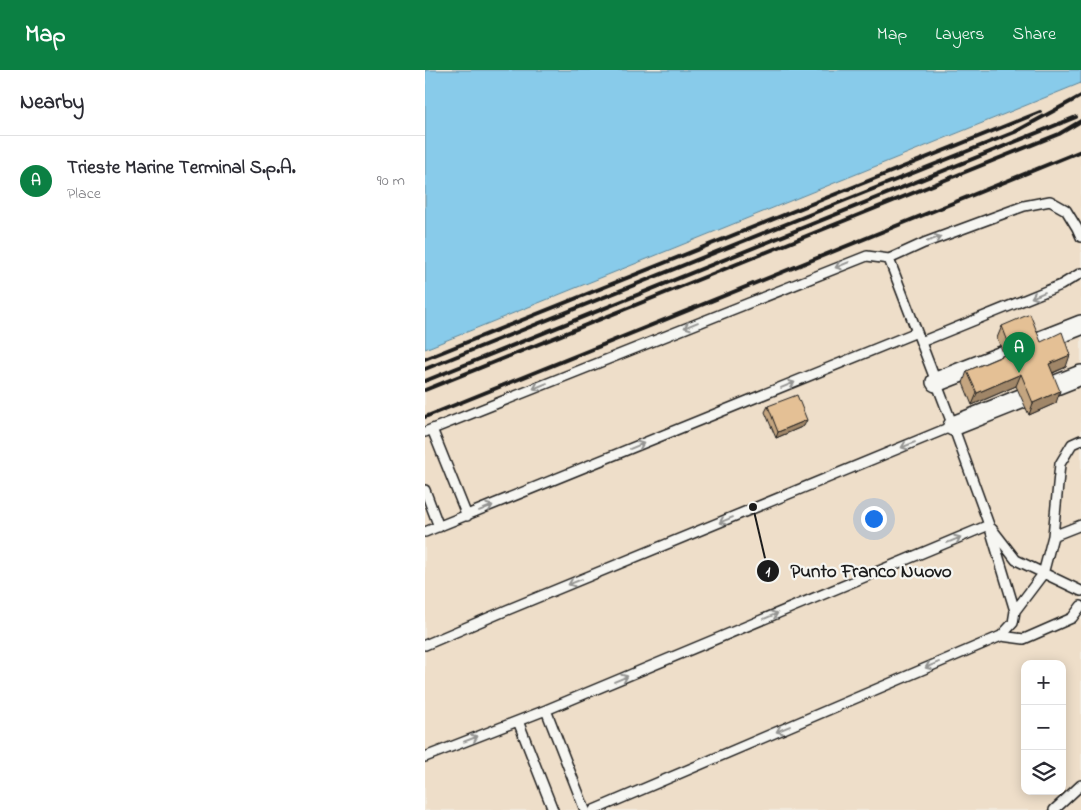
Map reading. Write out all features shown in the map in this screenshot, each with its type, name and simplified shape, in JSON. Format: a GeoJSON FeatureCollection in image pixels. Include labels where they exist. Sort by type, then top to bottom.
{"type":"FeatureCollection","features":[{"type":"Feature","properties":{"kind":"street"},"geometry":{"type":"LineString","coordinates":[[937,382],[1081,324]]}},
{"type":"Feature","properties":{"kind":"street"},"geometry":{"type":"LineString","coordinates":[[953,426],[1081,375]]}},
{"type":"Feature","properties":{"kind":"lane"},"geometry":{"type":"LineString","coordinates":[[467,516],[428,430],[867,256],[889,259],[924,243],[1024,206],[1050,201],[1066,210],[1081,237]]}},
{"type":"Feature","properties":{"kind":"lane"},"geometry":{"type":"LineString","coordinates":[[594,810],[1001,636],[1013,623],[1015,611],[989,525],[937,382],[889,259]]}},
{"type":"Feature","properties":{"kind":"lane"},"geometry":{"type":"LineString","coordinates":[[921,342],[1061,285],[1081,273]]}},
{"type":"Feature","properties":{"kind":"lane"},"geometry":{"type":"LineString","coordinates":[[425,532],[917,332]]}},
{"type":"Feature","properties":{"kind":"lane"},"geometry":{"type":"LineString","coordinates":[[425,645],[953,426]]}},
{"type":"Feature","properties":{"kind":"lane"},"geometry":{"type":"LineString","coordinates":[[1015,611],[1043,574],[1053,536],[1060,464],[1072,444],[1081,440]]}},
{"type":"Feature","properties":{"kind":"lane"},"geometry":{"type":"LineString","coordinates":[[425,490],[439,527]]}},
{"type":"Feature","properties":{"kind":"lane"},"geometry":{"type":"LineString","coordinates":[[989,525],[1016,560],[1081,592]]}},
{"type":"Feature","properties":{"kind":"lane"},"geometry":{"type":"LineString","coordinates":[[425,757],[546,710],[989,525]]}},
{"type":"Feature","properties":{"kind":"lane"},"geometry":{"type":"LineString","coordinates":[[1053,536],[1081,525]]}},
{"type":"Feature","properties":{"kind":"lane"},"geometry":{"type":"LineString","coordinates":[[1001,636],[1024,639],[1072,618],[1081,606]]}},
{"type":"Feature","properties":{"kind":"lane"},"geometry":{"type":"LineString","coordinates":[[546,710],[585,810]]}},
{"type":"Feature","properties":{"kind":"lane"},"geometry":{"type":"LineString","coordinates":[[518,721],[553,810]]}},
{"type":"Feature","properties":{"kind":"lane"},"geometry":{"type":"LineString","coordinates":[[1054,810],[1081,785]]}},
{"type":"Feature","properties":{"kind":"shaded area"},"geometry":{"type":"Polygon","coordinates":[[[1081,83],[1081,810],[425,810],[425,349],[1081,83]]]}},
{"type":"Feature","properties":{"kind":"water"},"geometry":{"type":"Polygon","coordinates":[[[425,70],[1081,70],[1081,83],[425,349],[425,70]]]}},
{"type":"Feature","properties":{"kind":"building"},"geometry":{"type":"Polygon","coordinates":[[[1030,314],[1041,342],[1062,332],[1070,355],[1049,364],[1060,391],[1033,403],[1021,374],[977,393],[967,371],[1012,352],[1002,326],[1030,314]]]}},
{"type":"Feature","properties":{"kind":"building"},"geometry":{"type":"Polygon","coordinates":[[[797,395],[807,420],[778,432],[768,406],[797,395]]]}},
{"type":"Feature","properties":{"kind":"railway"},"geometry":{"type":"LineString","coordinates":[[425,369],[1015,132],[1081,96]]}},
{"type":"Feature","properties":{"kind":"railway"},"geometry":{"type":"LineString","coordinates":[[425,359],[1040,112]]}},
{"type":"Feature","properties":{"kind":"railway"},"geometry":{"type":"LineString","coordinates":[[425,381],[1076,117]]}},
{"type":"Feature","properties":{"kind":"railway"},"geometry":{"type":"LineString","coordinates":[[425,390],[1059,134],[1081,121]]}},
{"type":"Feature","properties":{"kind":"railway"},"geometry":{"type":"LineString","coordinates":[[425,417],[1081,151]]}},
{"type":"Feature","properties":{"kind":"place","name":"Trieste Marine Terminal S.p.A."},"geometry":{"type":"Point","coordinates":[1019,373]}},
{"type":"Feature","properties":{"kind":"place","name":"Punto Franco Nuovo"},"geometry":{"type":"Point","coordinates":[753,507]}}]}
